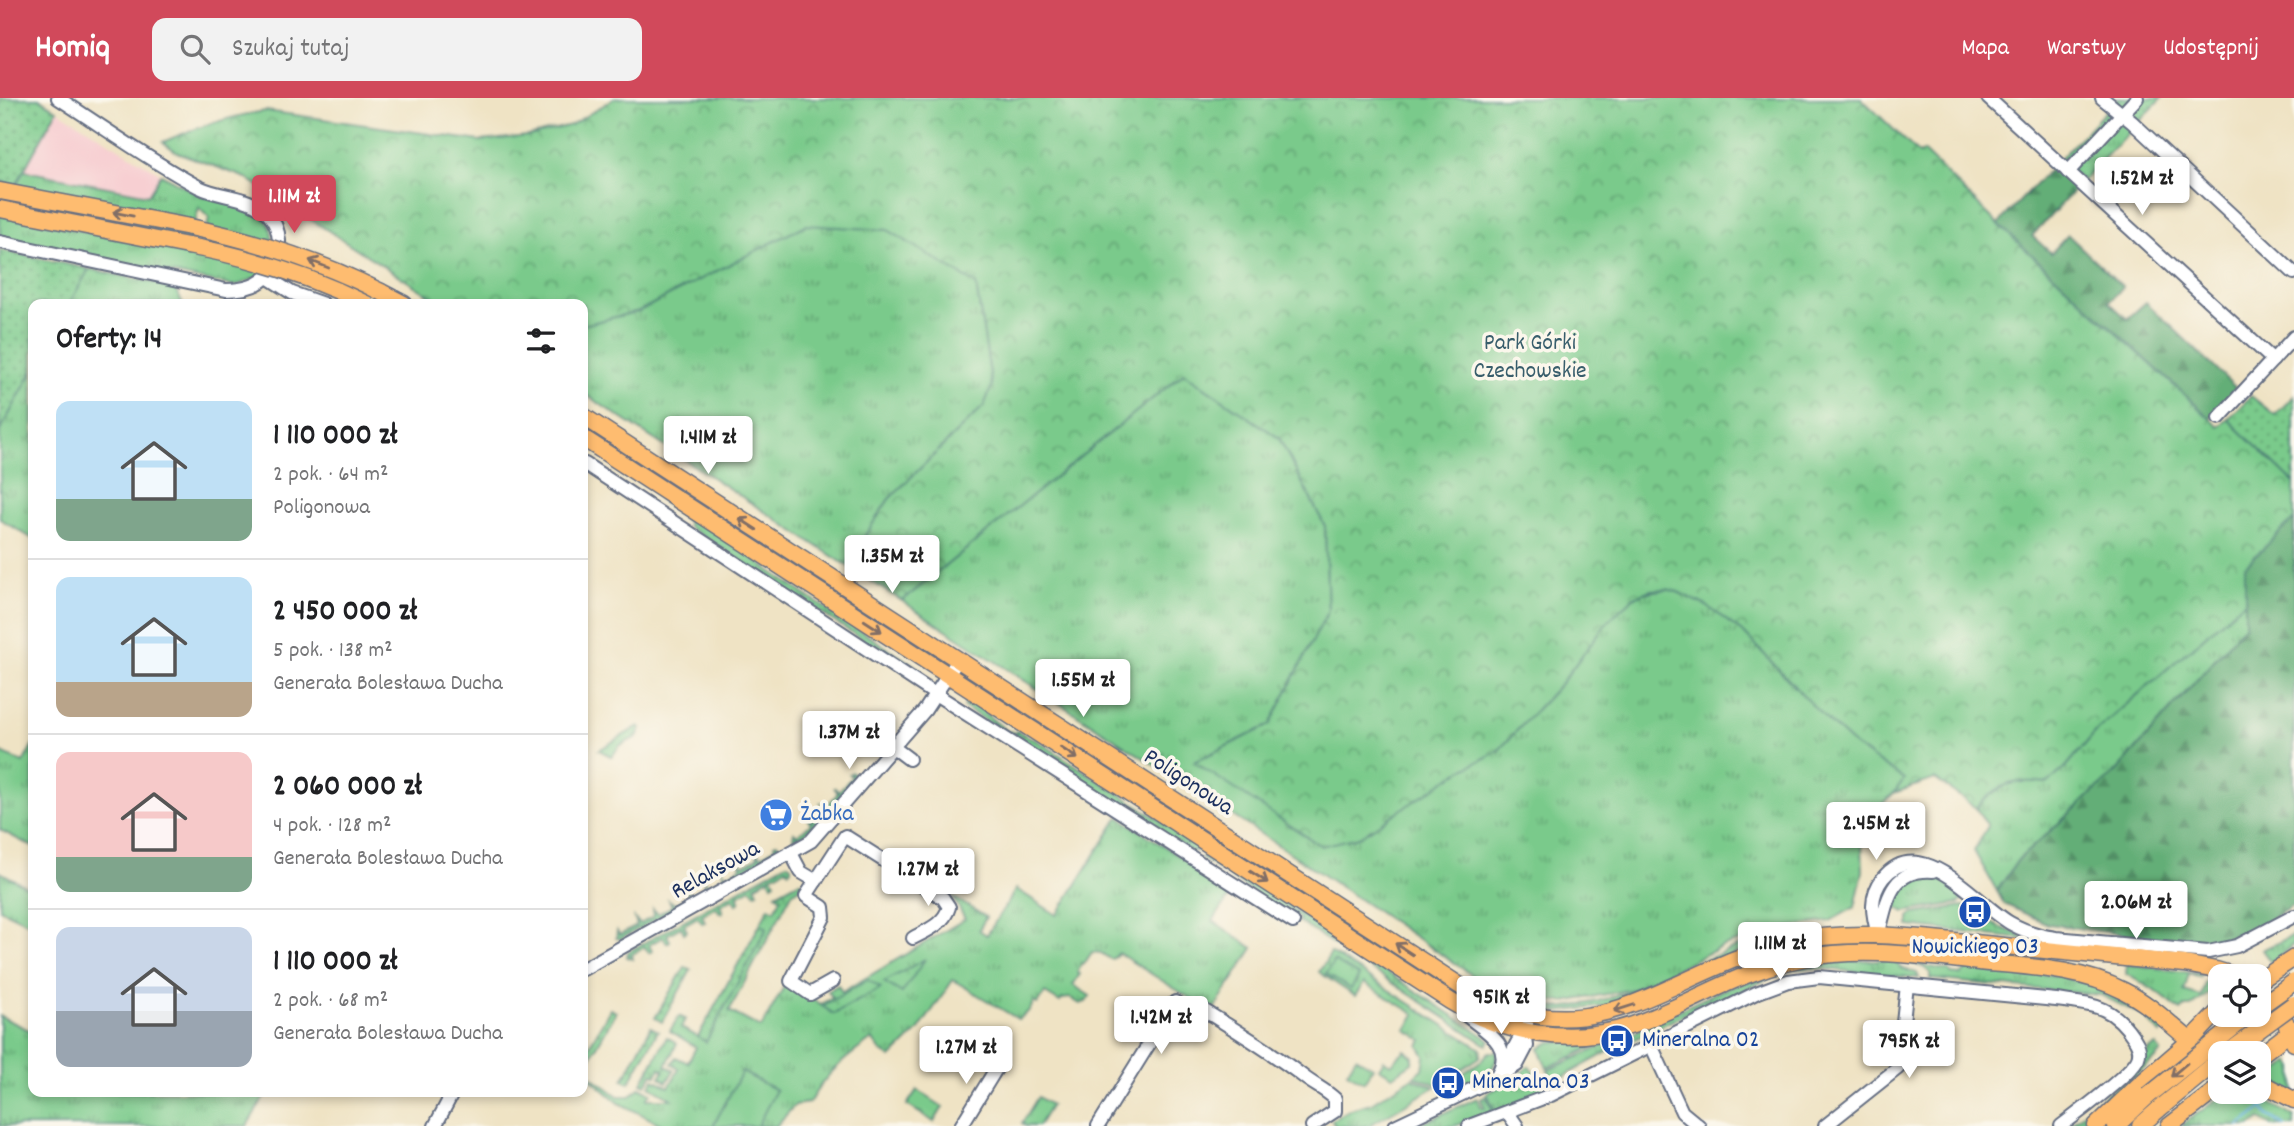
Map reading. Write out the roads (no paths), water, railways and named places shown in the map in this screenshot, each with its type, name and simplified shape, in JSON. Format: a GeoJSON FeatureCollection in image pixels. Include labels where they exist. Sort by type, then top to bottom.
{"type":"FeatureCollection","features":[{"type":"Feature","properties":{"kind":"main road"},"geometry":{"type":"LineString","coordinates":[[0,191],[239,238],[297,256],[395,299]]}},
{"type":"Feature","properties":{"kind":"main road"},"geometry":{"type":"LineString","coordinates":[[0,209],[188,246],[271,266],[355,299]]}},
{"type":"Feature","properties":{"kind":"main road","name":"Poligonowa"},"geometry":{"type":"LineString","coordinates":[[588,430],[958,660],[1465,989],[1498,1005],[1529,1014],[1562,1017],[1606,1013],[1637,1004],[1726,962],[1766,948],[1827,936],[1878,934],[2208,969]]}},
{"type":"Feature","properties":{"kind":"main road","name":"Poligonowa"},"geometry":{"type":"LineString","coordinates":[[588,430],[950,676],[1450,1001],[1495,1023],[1525,1032],[1562,1036],[1614,1030],[1648,1019],[1725,982],[1763,968],[1825,954],[1876,952],[2043,968],[2090,977],[2140,999],[2208,1051]]}},
{"type":"Feature","properties":{"kind":"main road"},"geometry":{"type":"LineString","coordinates":[[2271,973],[2294,958]]}},
{"type":"Feature","properties":{"kind":"main road"},"geometry":{"type":"LineString","coordinates":[[2271,998],[2294,982]]}},
{"type":"Feature","properties":{"kind":"main road"},"geometry":{"type":"LineString","coordinates":[[2271,1002],[2279,1010],[2293,1035],[2271,1049]]}},
{"type":"Feature","properties":{"kind":"main road"},"geometry":{"type":"LineString","coordinates":[[2244,1041],[2294,1004]]}},
{"type":"Feature","properties":{"kind":"main road"},"geometry":{"type":"LineString","coordinates":[[2096,1126],[2208,1022]]}},
{"type":"Feature","properties":{"kind":"main road"},"geometry":{"type":"LineString","coordinates":[[2116,1126],[2148,1096],[2234,1027]]}},
{"type":"Feature","properties":{"kind":"main road"},"geometry":{"type":"LineString","coordinates":[[2140,1126],[2208,1070]]}},
{"type":"Feature","properties":{"kind":"main road"},"geometry":{"type":"LineString","coordinates":[[2271,1088],[2294,1100]]}},
{"type":"Feature","properties":{"kind":"main road"},"geometry":{"type":"LineString","coordinates":[[2169,1126],[2208,1096]]}},
{"type":"Feature","properties":{"kind":"street"},"geometry":{"type":"LineString","coordinates":[[0,242],[226,290],[251,287],[267,277],[275,262],[279,239],[268,215],[249,202],[203,189],[58,98]]}},
{"type":"Feature","properties":{"kind":"street"},"geometry":{"type":"LineString","coordinates":[[1988,98],[2273,360]]}},
{"type":"Feature","properties":{"kind":"street"},"geometry":{"type":"LineString","coordinates":[[2102,98],[2132,122],[2294,272]]}},
{"type":"Feature","properties":{"kind":"street"},"geometry":{"type":"LineString","coordinates":[[2068,172],[2137,98]]}},
{"type":"Feature","properties":{"kind":"street"},"geometry":{"type":"LineString","coordinates":[[267,277],[292,293],[309,299]]}},
{"type":"Feature","properties":{"kind":"street"},"geometry":{"type":"LineString","coordinates":[[2219,418],[2294,337]]}},
{"type":"Feature","properties":{"kind":"street"},"geometry":{"type":"LineString","coordinates":[[588,466],[936,694],[1293,922]]}},
{"type":"Feature","properties":{"kind":"street","name":"Relaksowa"},"geometry":{"type":"LineString","coordinates":[[588,966],[811,841],[893,747],[950,676],[958,660]]}},
{"type":"Feature","properties":{"kind":"street"},"geometry":{"type":"LineString","coordinates":[[893,747],[909,759]]}},
{"type":"Feature","properties":{"kind":"street"},"geometry":{"type":"LineString","coordinates":[[833,981],[810,994],[791,981],[824,917],[823,907],[807,896],[845,836],[943,898],[949,906],[940,923],[913,938]]}},
{"type":"Feature","properties":{"kind":"street"},"geometry":{"type":"LineString","coordinates":[[792,853],[801,872],[816,881]]}},
{"type":"Feature","properties":{"kind":"street"},"geometry":{"type":"LineString","coordinates":[[1876,952],[1878,934],[1872,914],[1874,898],[1882,880],[1890,872],[1900,866],[1914,863],[1926,863],[1944,872],[2008,922],[2039,935],[2208,952],[2234,947],[2258,937],[2294,916]]}},
{"type":"Feature","properties":{"kind":"street"},"geometry":{"type":"LineString","coordinates":[[1469,1126],[1552,1095],[1756,993],[1788,981],[1819,976],[2056,1000],[2112,1012],[2129,1030],[2140,1048],[2138,1058],[2118,1080],[2061,1126]]}},
{"type":"Feature","properties":{"kind":"street"},"geometry":{"type":"LineString","coordinates":[[1825,1126],[1900,1065],[1907,985]]}},
{"type":"Feature","properties":{"kind":"street"},"geometry":{"type":"LineString","coordinates":[[1450,1001],[1501,1046],[1503,1058],[1498,1073]]}},
{"type":"Feature","properties":{"kind":"street"},"geometry":{"type":"LineString","coordinates":[[1098,1126],[1175,1002],[1193,1014],[1205,1011],[1331,1094],[1335,1099],[1335,1111],[1312,1126]]}},
{"type":"Feature","properties":{"kind":"street"},"geometry":{"type":"LineString","coordinates":[[1395,1126],[1508,1072],[1520,1062],[1527,1046],[1525,1032],[1529,1014]]}},
{"type":"Feature","properties":{"kind":"street"},"geometry":{"type":"LineString","coordinates":[[1487,1081],[1508,1062],[1525,1032]]}},
{"type":"Feature","properties":{"kind":"street"},"geometry":{"type":"LineString","coordinates":[[1651,1045],[1682,1112],[1699,1126]]}},
{"type":"Feature","properties":{"kind":"street"},"geometry":{"type":"LineString","coordinates":[[961,1126],[999,1064]]}},
{"type":"Feature","properties":{"kind":"street"},"geometry":{"type":"LineString","coordinates":[[435,1126],[450,1097]]}},
{"type":"Feature","properties":{"kind":"street"},"geometry":{"type":"LineString","coordinates":[[1508,1113],[1517,1126]]}},
{"type":"Feature","properties":{"kind":"waterway"},"geometry":{"type":"LineString","coordinates":[[2239,1126],[2268,1104]]}},
{"type":"Feature","properties":{"kind":"waterway"},"geometry":{"type":"LineString","coordinates":[[2263,1108],[2269,1116],[2285,1126]]}},
{"type":"Feature","properties":{"kind":"place","name":"Żabka"},"geometry":{"type":"Point","coordinates":[776,815]}},
{"type":"Feature","properties":{"kind":"place","name":"Nowickiego 03"},"geometry":{"type":"Point","coordinates":[1975,912]}},
{"type":"Feature","properties":{"kind":"place","name":"Mineralna 02"},"geometry":{"type":"Point","coordinates":[1617,1041]}},
{"type":"Feature","properties":{"kind":"place","name":"Mineralna 03"},"geometry":{"type":"Point","coordinates":[1448,1083]}},
{"type":"Feature","properties":{"kind":"park label","name":"Park Górki Czechowskie"},"geometry":{"type":"Point","coordinates":[1530,358]}}]}
